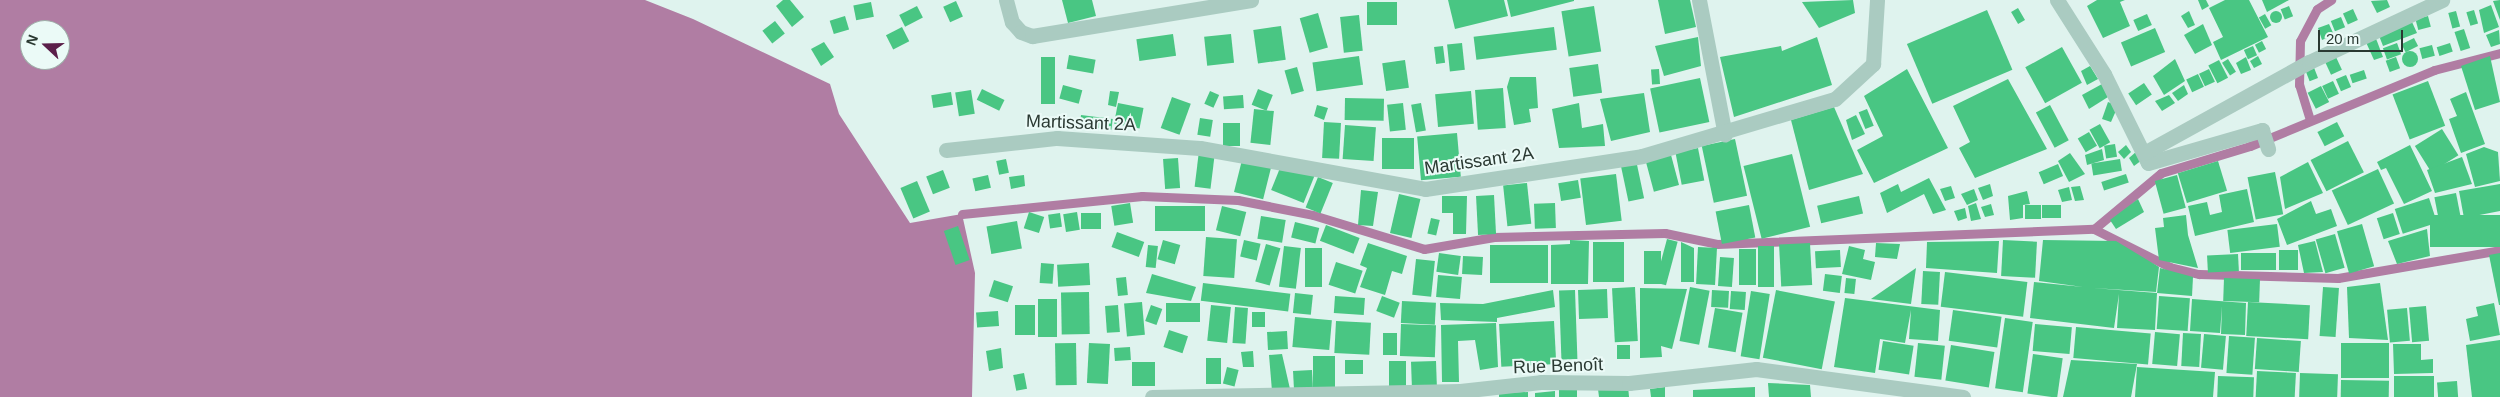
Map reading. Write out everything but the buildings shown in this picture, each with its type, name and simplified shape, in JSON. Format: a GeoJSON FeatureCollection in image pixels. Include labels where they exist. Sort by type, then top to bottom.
{"type":"FeatureCollection","features":[{"type":"Feature","properties":{"kind":"street"},"geometry":{"type":"LineString","coordinates":[[1006,0],[1012,22],[1021,32],[1032,36],[1251,0]]}},
{"type":"Feature","properties":{"kind":"street"},"geometry":{"type":"LineString","coordinates":[[1699,0],[1725,135]]}},
{"type":"Feature","properties":{"kind":"street","name":"Martissant 2A"},"geometry":{"type":"LineString","coordinates":[[946,150],[1057,138],[1200,148],[1425,189],[1642,156],[1725,135],[1835,99],[1873,64],[1877,0]]}},
{"type":"Feature","properties":{"kind":"street"},"geometry":{"type":"LineString","coordinates":[[2057,0],[2104,74],[2148,163],[2262,130],[2268,149]]}},
{"type":"Feature","properties":{"kind":"street"},"geometry":{"type":"LineString","coordinates":[[2144,153],[2309,62],[2442,0]]}},
{"type":"Feature","properties":{"kind":"street","name":"Rue Benoît"},"geometry":{"type":"LineString","coordinates":[[1152,397],[1460,391],[1541,382],[1629,383],[1756,369],[1963,397]]}},
{"type":"Feature","properties":{"kind":"shaded area"},"geometry":{"type":"Polygon","coordinates":[[[0,0],[645,0],[693,19],[830,84],[839,114],[910,223],[962,214],[975,273],[972,397],[0,397],[0,0]]]}},
{"type":"Feature","properties":{"kind":"waterway"},"geometry":{"type":"LineString","coordinates":[[2310,120],[2299,85],[2300,41],[2317,9],[2331,0]]}},
{"type":"Feature","properties":{"kind":"waterway"},"geometry":{"type":"LineString","coordinates":[[962,214],[1142,196],[1238,200],[1313,215],[1424,249],[1494,237],[1665,233],[1717,244],[2094,229],[2161,173],[2250,146],[2434,70],[2500,53]]}},
{"type":"Feature","properties":{"kind":"waterway"},"geometry":{"type":"LineString","coordinates":[[2094,229],[2170,267],[2199,274],[2338,278],[2500,250]]}}]}
